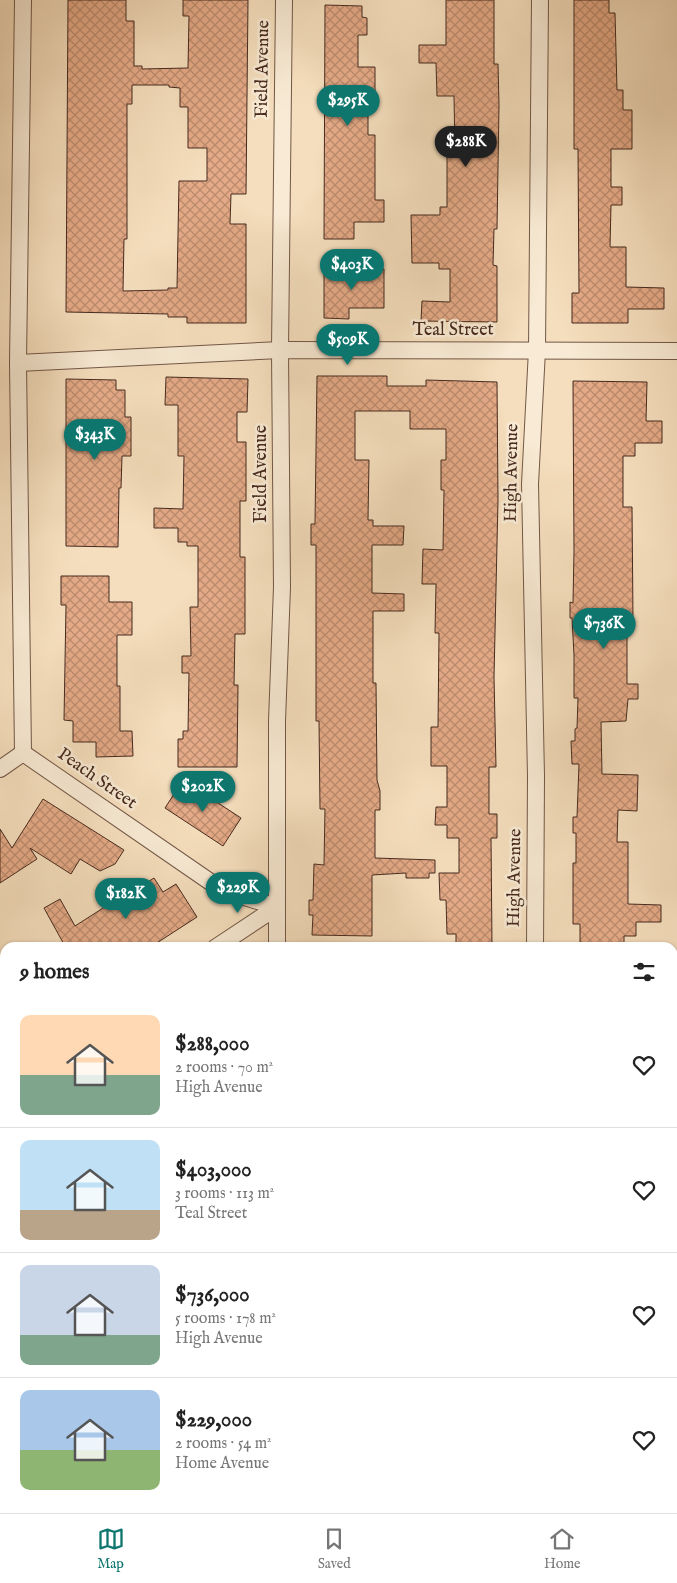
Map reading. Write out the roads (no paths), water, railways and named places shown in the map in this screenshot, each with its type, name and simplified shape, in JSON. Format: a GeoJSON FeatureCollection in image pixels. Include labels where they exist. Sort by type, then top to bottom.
{"type":"FeatureCollection","features":[{"type":"Feature","properties":{"kind":"street"},"geometry":{"type":"LineString","coordinates":[[0,769],[23,753],[18,363],[23,0]]}},
{"type":"Feature","properties":{"kind":"street","name":"Field Avenue"},"geometry":{"type":"LineString","coordinates":[[277,942],[277,721],[282,587],[280,350],[284,0]]}},
{"type":"Feature","properties":{"kind":"street","name":"High Avenue"},"geometry":{"type":"LineString","coordinates":[[535,942],[536,776],[530,484],[537,350],[540,0]]}},
{"type":"Feature","properties":{"kind":"street","name":"Teal Street"},"geometry":{"type":"LineString","coordinates":[[18,363],[280,350],[677,351]]}},
{"type":"Feature","properties":{"kind":"street","name":"Peach Street"},"geometry":{"type":"LineString","coordinates":[[23,753],[222,890],[277,907]]}},
{"type":"Feature","properties":{"kind":"street"},"geometry":{"type":"LineString","coordinates":[[224,942],[277,907]]}}]}
